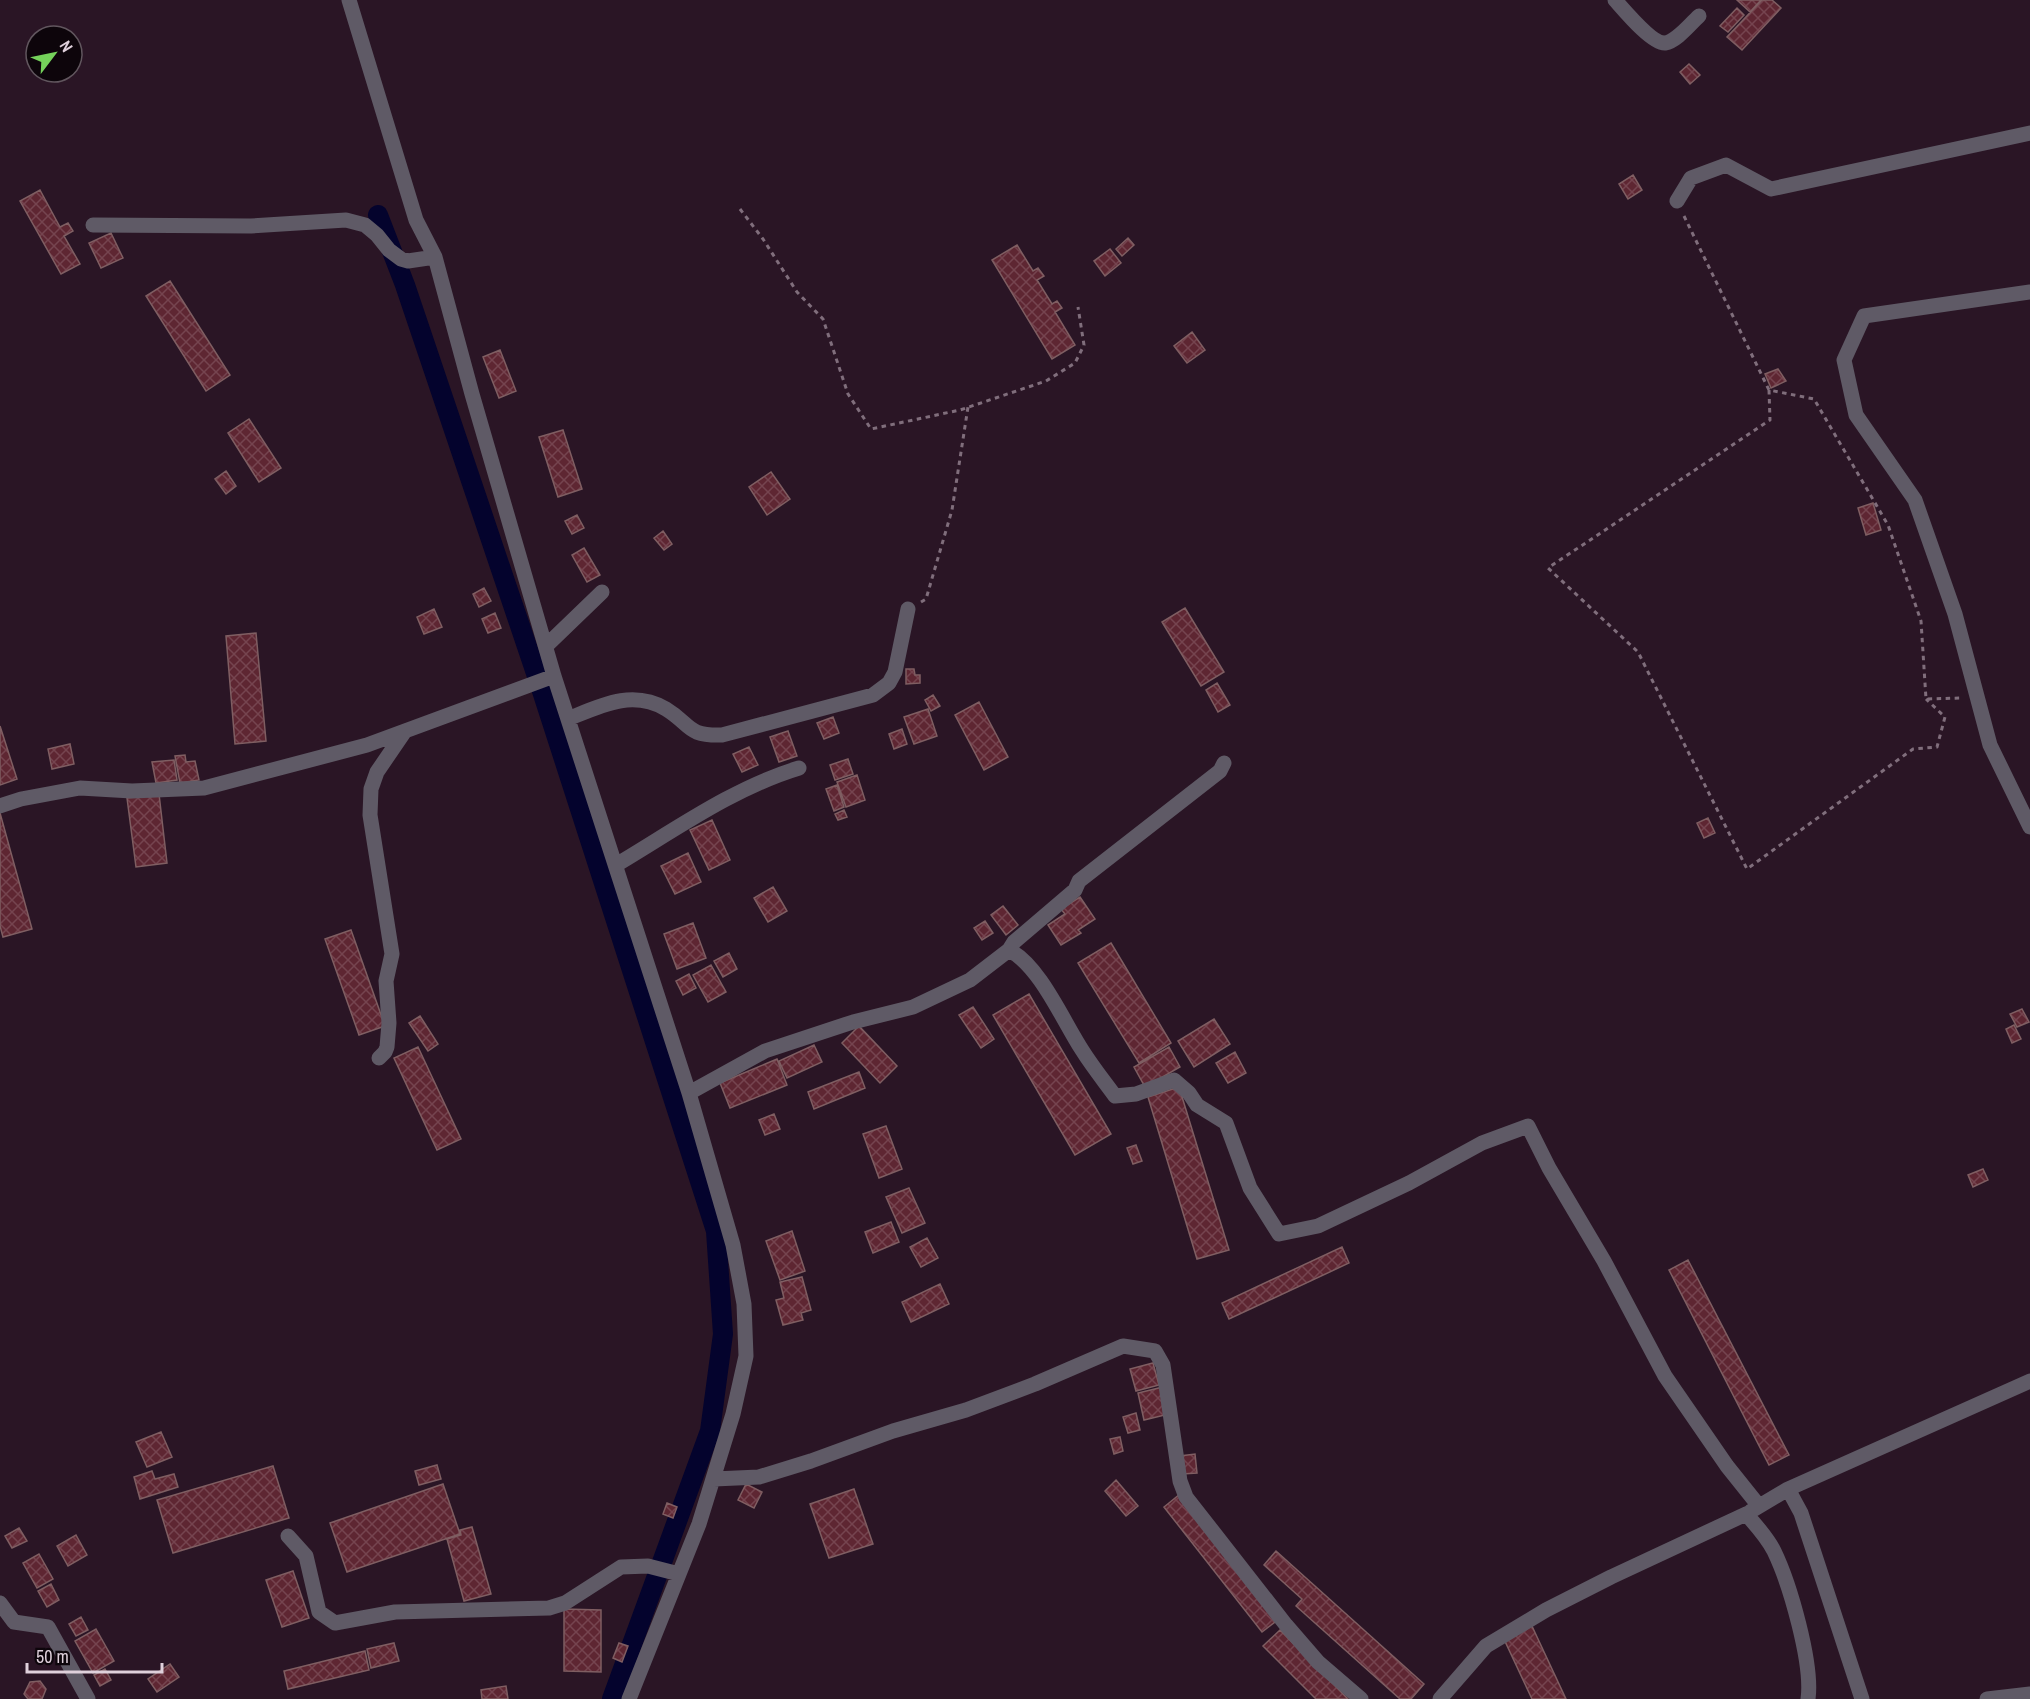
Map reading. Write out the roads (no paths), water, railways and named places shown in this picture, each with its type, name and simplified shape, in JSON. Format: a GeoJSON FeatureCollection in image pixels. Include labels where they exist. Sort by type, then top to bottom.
{"type":"FeatureCollection","features":[{"type":"Feature","properties":{"kind":"street"},"geometry":{"type":"LineString","coordinates":[[350,0],[416,220],[435,257],[472,394],[554,676],[689,1093],[733,1245],[744,1304],[746,1356],[733,1414],[714,1479],[629,1699]]}},
{"type":"Feature","properties":{"kind":"street"},"geometry":{"type":"LineString","coordinates":[[1615,0],[1653,39],[1662,43],[1674,38],[1699,16]]}},
{"type":"Feature","properties":{"kind":"street"},"geometry":{"type":"LineString","coordinates":[[1677,201],[1691,178],[1726,165],[1771,189],[2030,133]]}},
{"type":"Feature","properties":{"kind":"street"},"geometry":{"type":"LineString","coordinates":[[93,225],[251,226],[346,220],[365,225],[401,259],[408,261],[435,257]]}},
{"type":"Feature","properties":{"kind":"street"},"geometry":{"type":"LineString","coordinates":[[2030,292],[1864,316],[1844,360],[1856,415],[1915,500],[1955,614],[1990,745],[2030,827]]}},
{"type":"Feature","properties":{"kind":"street"},"geometry":{"type":"LineString","coordinates":[[546,646],[602,592]]}},
{"type":"Feature","properties":{"kind":"street"},"geometry":{"type":"LineString","coordinates":[[568,719],[615,700],[635,700],[665,709],[689,729],[704,736],[722,735],[873,695],[889,683],[894,672],[908,609]]}},
{"type":"Feature","properties":{"kind":"street"},"geometry":{"type":"LineString","coordinates":[[0,806],[21,799],[80,788],[132,791],[204,788],[367,745],[554,676]]}},
{"type":"Feature","properties":{"kind":"street"},"geometry":{"type":"LineString","coordinates":[[379,1058],[387,1047],[389,1023],[386,981],[392,954],[370,815],[371,789],[377,772],[405,731]]}},
{"type":"Feature","properties":{"kind":"street"},"geometry":{"type":"LineString","coordinates":[[689,1093],[765,1052],[854,1022],[913,1007],[970,980],[1009,950],[1014,942],[1076,890],[1079,881],[1220,771],[1224,763]]}},
{"type":"Feature","properties":{"kind":"street"},"geometry":{"type":"LineString","coordinates":[[616,865],[736,793],[775,775],[799,768]]}},
{"type":"Feature","properties":{"kind":"street"},"geometry":{"type":"LineString","coordinates":[[1009,950],[1017,954],[1030,968],[1056,1005],[1082,1050],[1115,1096],[1136,1094],[1174,1080],[1189,1093],[1197,1105],[1226,1123],[1250,1188],[1279,1234],[1318,1226],[1409,1183],[1482,1143],[1528,1126],[1665,1376],[1727,1466],[1767,1539],[1784,1577],[1805,1650],[1810,1686],[1808,1699]]}},
{"type":"Feature","properties":{"kind":"street"},"geometry":{"type":"LineString","coordinates":[[714,1479],[759,1477],[811,1461],[893,1431],[966,1410],[1035,1384],[1123,1346],[1155,1351],[1163,1365],[1180,1481],[1186,1497],[1286,1625],[1318,1662],[1362,1699]]}},
{"type":"Feature","properties":{"kind":"street"},"geometry":{"type":"LineString","coordinates":[[1440,1699],[1486,1646],[1546,1610],[1752,1510],[1788,1489],[2030,1381]]}},
{"type":"Feature","properties":{"kind":"street"},"geometry":{"type":"LineString","coordinates":[[1788,1489],[1801,1513],[1862,1699]]}},
{"type":"Feature","properties":{"kind":"street"},"geometry":{"type":"LineString","coordinates":[[288,1536],[306,1556],[319,1612],[335,1623],[395,1612],[549,1608],[565,1603],[621,1567],[648,1566],[679,1574]]}},
{"type":"Feature","properties":{"kind":"street"},"geometry":{"type":"LineString","coordinates":[[0,1604],[14,1622],[48,1627],[88,1699]]}},
{"type":"Feature","properties":{"kind":"street"},"geometry":{"type":"LineString","coordinates":[[1987,1699],[2030,1694]]}},
{"type":"Feature","properties":{"kind":"waterway"},"geometry":{"type":"LineString","coordinates":[[378,215],[405,285],[542,691],[716,1231],[723,1334],[710,1431],[612,1699]]}}]}
